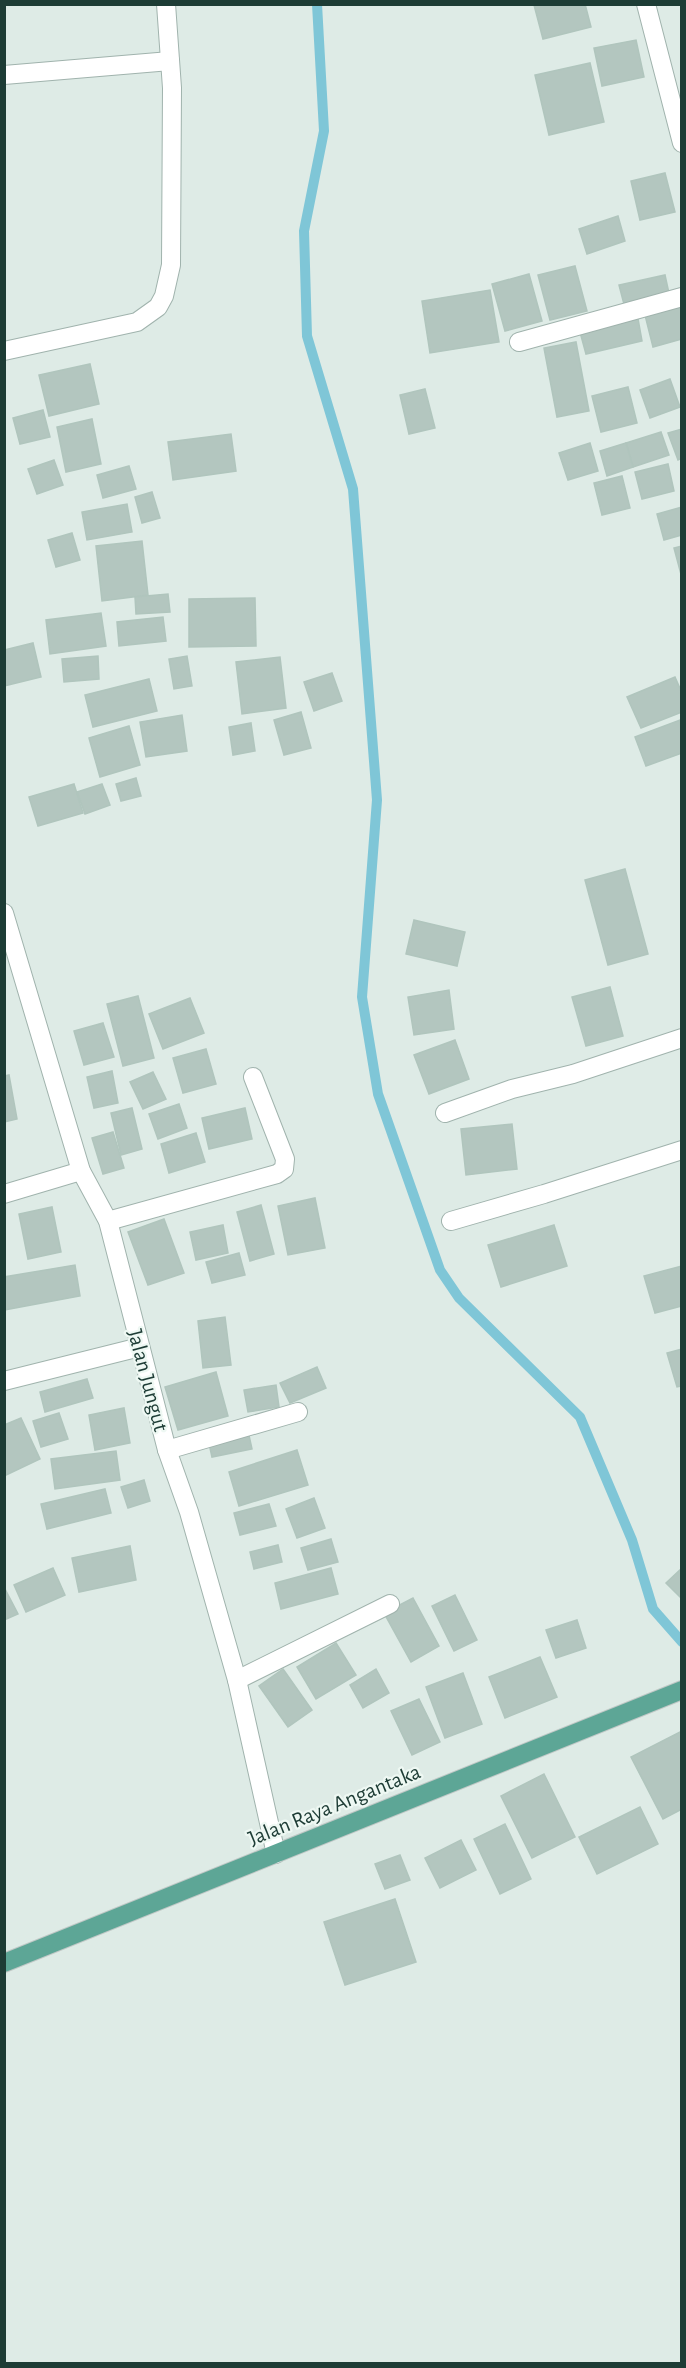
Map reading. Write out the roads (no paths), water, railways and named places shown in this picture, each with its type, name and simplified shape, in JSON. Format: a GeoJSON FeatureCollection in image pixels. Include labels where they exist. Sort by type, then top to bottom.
{"type":"FeatureCollection","features":[{"type":"Feature","properties":{"kind":"main road","name":"Jalan Raya Angantaka"},"geometry":{"type":"LineString","coordinates":[[4,1963],[681,1690]]}},
{"type":"Feature","properties":{"kind":"street"},"geometry":{"type":"LineString","coordinates":[[4,351],[137,322],[158,307],[164,296],[171,265],[172,88],[166,4]]}},
{"type":"Feature","properties":{"kind":"street"},"geometry":{"type":"LineString","coordinates":[[646,4],[681,143]]}},
{"type":"Feature","properties":{"kind":"street"},"geometry":{"type":"LineString","coordinates":[[4,75],[170,61]]}},
{"type":"Feature","properties":{"kind":"street"},"geometry":{"type":"LineString","coordinates":[[519,342],[681,297]]}},
{"type":"Feature","properties":{"kind":"street","name":"Jalan Jungut"},"geometry":{"type":"LineString","coordinates":[[4,913],[81,1171],[108,1221],[167,1450],[189,1512],[237,1680],[276,1854]]}},
{"type":"Feature","properties":{"kind":"street"},"geometry":{"type":"LineString","coordinates":[[445,1113],[512,1089],[573,1074],[681,1038]]}},
{"type":"Feature","properties":{"kind":"street"},"geometry":{"type":"LineString","coordinates":[[108,1221],[277,1174],[284,1169],[285,1159],[253,1077]]}},
{"type":"Feature","properties":{"kind":"street"},"geometry":{"type":"LineString","coordinates":[[451,1221],[554,1191],[681,1149]]}},
{"type":"Feature","properties":{"kind":"street"},"geometry":{"type":"LineString","coordinates":[[4,1194],[81,1171]]}},
{"type":"Feature","properties":{"kind":"street"},"geometry":{"type":"LineString","coordinates":[[4,1381],[140,1347]]}},
{"type":"Feature","properties":{"kind":"street"},"geometry":{"type":"LineString","coordinates":[[167,1450],[298,1412]]}},
{"type":"Feature","properties":{"kind":"street"},"geometry":{"type":"LineString","coordinates":[[237,1680],[390,1604]]}},
{"type":"Feature","properties":{"kind":"waterway"},"geometry":{"type":"LineString","coordinates":[[317,4],[324,131],[304,231],[307,336],[353,489],[377,800],[362,997],[378,1094],[440,1270],[459,1298],[580,1417],[632,1540],[653,1609],[682,1642]]}}]}
